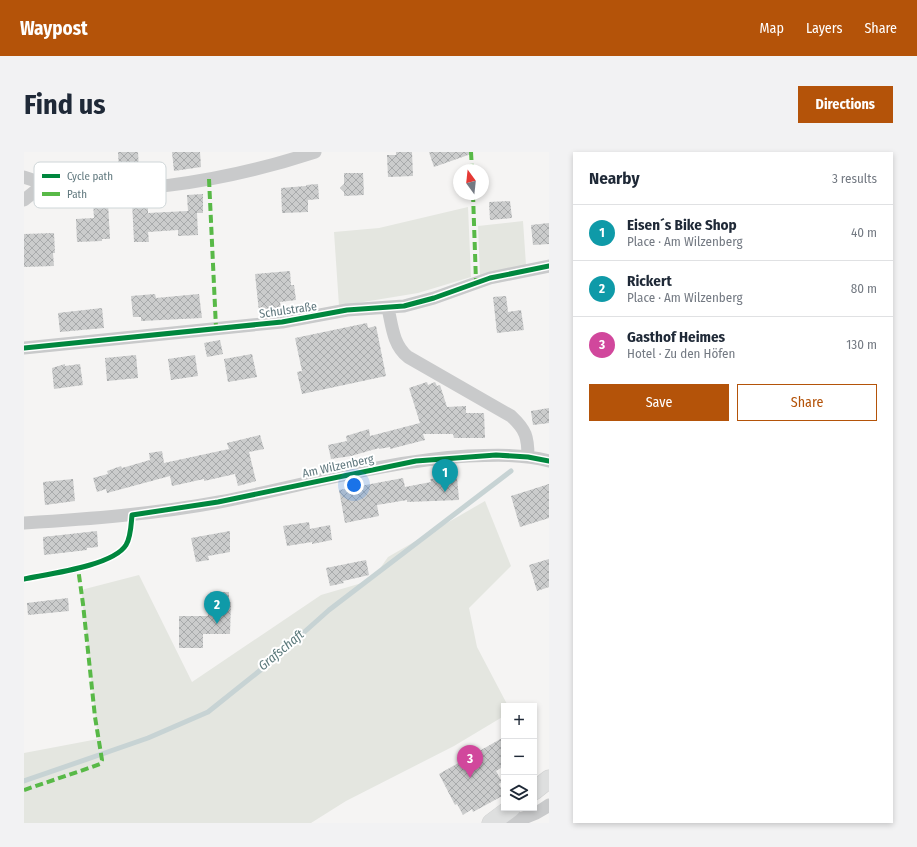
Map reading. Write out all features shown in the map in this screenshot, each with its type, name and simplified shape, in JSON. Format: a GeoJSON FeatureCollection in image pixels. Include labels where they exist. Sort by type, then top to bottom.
{"type":"FeatureCollection","features":[{"type":"Feature","properties":{"kind":"street"},"geometry":{"type":"LineString","coordinates":[[166,184],[230,175],[281,163],[315,152]]}},
{"type":"Feature","properties":{"kind":"street"},"geometry":{"type":"LineString","coordinates":[[24,177],[34,180]]}},
{"type":"Feature","properties":{"kind":"street"},"geometry":{"type":"LineString","coordinates":[[24,200],[34,192]]}},
{"type":"Feature","properties":{"kind":"street","name":"Schulstraße"},"geometry":{"type":"LineString","coordinates":[[24,348],[282,322],[347,310],[388,308],[421,302],[490,278],[549,266]]}},
{"type":"Feature","properties":{"kind":"street"},"geometry":{"type":"LineString","coordinates":[[388,308],[394,338],[401,352],[511,416],[524,430],[528,444],[528,457]]}},
{"type":"Feature","properties":{"kind":"street","name":"Am Wilzenberg"},"geometry":{"type":"LineString","coordinates":[[24,523],[132,515],[218,502],[416,461],[496,455],[528,457],[549,461]]}},
{"type":"Feature","properties":{"kind":"street"},"geometry":{"type":"LineString","coordinates":[[537,789],[549,779]]}},
{"type":"Feature","properties":{"kind":"street"},"geometry":{"type":"LineString","coordinates":[[493,822],[513,821],[524,818],[539,812],[549,805]]}},
{"type":"Feature","properties":{"kind":"street"},"geometry":{"type":"LineString","coordinates":[[493,822],[507,811]]}},
{"type":"Feature","properties":{"kind":"shaded area"},"geometry":{"type":"Polygon","coordinates":[[[468,207],[471,277],[418,293],[339,306],[334,232],[379,228],[468,207]]]}},
{"type":"Feature","properties":{"kind":"shaded area"},"geometry":{"type":"Polygon","coordinates":[[[523,221],[526,265],[480,276],[478,226],[523,221]]]}},
{"type":"Feature","properties":{"kind":"shaded area"},"geometry":{"type":"Polygon","coordinates":[[[485,501],[511,566],[469,608],[477,647],[506,703],[501,703],[501,718],[454,746],[346,801],[311,823],[24,823],[24,753],[98,739],[81,590],[139,575],[192,682],[321,595],[372,580],[388,557],[485,501]]]}},
{"type":"Feature","properties":{"kind":"building"},"geometry":{"type":"Polygon","coordinates":[[[118,152],[138,152],[139,162],[119,162],[118,152]]]}},
{"type":"Feature","properties":{"kind":"building"},"geometry":{"type":"Polygon","coordinates":[[[172,152],[200,152],[201,167],[174,171],[172,152]]]}},
{"type":"Feature","properties":{"kind":"building"},"geometry":{"type":"Polygon","coordinates":[[[396,152],[412,152],[413,176],[388,177],[387,155],[396,155],[396,152]]]}},
{"type":"Feature","properties":{"kind":"building"},"geometry":{"type":"Polygon","coordinates":[[[429,152],[471,152],[471,154],[434,167],[429,152]]]}},
{"type":"Feature","properties":{"kind":"building"},"geometry":{"type":"Polygon","coordinates":[[[344,173],[363,173],[364,195],[344,196],[344,192],[340,188],[344,184],[344,173]]]}},
{"type":"Feature","properties":{"kind":"building"},"geometry":{"type":"Polygon","coordinates":[[[318,184],[319,199],[308,200],[308,212],[282,213],[281,188],[318,184]]]}},
{"type":"Feature","properties":{"kind":"building"},"geometry":{"type":"Polygon","coordinates":[[[203,194],[203,213],[197,213],[198,235],[178,236],[178,230],[148,232],[149,242],[134,242],[132,208],[148,208],[148,213],[188,211],[187,195],[203,194]]]}},
{"type":"Feature","properties":{"kind":"building"},"geometry":{"type":"Polygon","coordinates":[[[510,201],[512,218],[490,220],[489,202],[510,201]]]}},
{"type":"Feature","properties":{"kind":"building"},"geometry":{"type":"Polygon","coordinates":[[[93,208],[108,208],[110,239],[102,239],[102,241],[77,242],[76,219],[94,218],[93,208]]]}},
{"type":"Feature","properties":{"kind":"building"},"geometry":{"type":"Polygon","coordinates":[[[549,223],[549,244],[533,245],[531,225],[549,223]]]}},
{"type":"Feature","properties":{"kind":"building"},"geometry":{"type":"Polygon","coordinates":[[[54,233],[54,266],[24,267],[24,234],[54,233]]]}},
{"type":"Feature","properties":{"kind":"building"},"geometry":{"type":"Polygon","coordinates":[[[290,271],[291,285],[294,285],[296,300],[280,302],[281,310],[259,312],[255,274],[290,271]]]}},
{"type":"Feature","properties":{"kind":"building"},"geometry":{"type":"Polygon","coordinates":[[[155,294],[156,298],[199,294],[202,318],[141,321],[141,317],[133,317],[131,296],[155,294]]]}},
{"type":"Feature","properties":{"kind":"building"},"geometry":{"type":"Polygon","coordinates":[[[506,296],[508,312],[521,310],[524,330],[497,333],[493,297],[506,296]]]}},
{"type":"Feature","properties":{"kind":"building"},"geometry":{"type":"Polygon","coordinates":[[[102,308],[104,328],[60,332],[58,313],[102,308]]]}},
{"type":"Feature","properties":{"kind":"building"},"geometry":{"type":"Polygon","coordinates":[[[367,323],[368,328],[376,326],[386,376],[302,394],[297,372],[302,371],[295,338],[367,323]]]}},
{"type":"Feature","properties":{"kind":"building"},"geometry":{"type":"Polygon","coordinates":[[[220,340],[223,354],[207,357],[204,343],[220,340]]]}},
{"type":"Feature","properties":{"kind":"building"},"geometry":{"type":"Polygon","coordinates":[[[252,354],[257,377],[228,382],[224,359],[252,354]]]}},
{"type":"Feature","properties":{"kind":"building"},"geometry":{"type":"Polygon","coordinates":[[[136,355],[138,378],[107,381],[105,358],[136,355]]]}},
{"type":"Feature","properties":{"kind":"building"},"geometry":{"type":"Polygon","coordinates":[[[195,355],[198,376],[171,380],[168,359],[195,355]]]}},
{"type":"Feature","properties":{"kind":"building"},"geometry":{"type":"Polygon","coordinates":[[[65,364],[65,366],[80,364],[83,385],[54,389],[52,368],[65,364]]]}},
{"type":"Feature","properties":{"kind":"building"},"geometry":{"type":"Polygon","coordinates":[[[427,382],[428,385],[435,382],[437,386],[440,385],[447,407],[466,406],[466,413],[484,413],[485,438],[454,438],[453,434],[423,434],[425,440],[390,449],[390,447],[379,448],[351,456],[331,459],[328,445],[347,441],[346,436],[369,429],[370,436],[420,423],[409,388],[427,382]]]}},
{"type":"Feature","properties":{"kind":"building"},"geometry":{"type":"Polygon","coordinates":[[[549,408],[549,423],[533,425],[531,411],[549,408]]]}},
{"type":"Feature","properties":{"kind":"building"},"geometry":{"type":"Polygon","coordinates":[[[260,435],[264,449],[249,452],[256,481],[238,486],[235,474],[172,486],[170,476],[107,493],[106,489],[97,492],[93,478],[108,474],[107,471],[121,466],[122,468],[150,460],[149,453],[162,451],[164,463],[229,449],[227,443],[260,435]]]}},
{"type":"Feature","properties":{"kind":"building"},"geometry":{"type":"Polygon","coordinates":[[[457,477],[459,500],[407,502],[407,500],[377,505],[379,516],[345,523],[339,490],[403,478],[405,487],[431,482],[430,479],[457,477]]]}},
{"type":"Feature","properties":{"kind":"building"},"geometry":{"type":"Polygon","coordinates":[[[73,479],[75,501],[45,505],[43,482],[73,479]]]}},
{"type":"Feature","properties":{"kind":"building"},"geometry":{"type":"Polygon","coordinates":[[[549,484],[549,518],[520,527],[511,496],[549,484]]]}},
{"type":"Feature","properties":{"kind":"building"},"geometry":{"type":"Polygon","coordinates":[[[309,522],[310,529],[330,525],[332,540],[312,544],[312,542],[287,546],[283,526],[309,522]]]}},
{"type":"Feature","properties":{"kind":"building"},"geometry":{"type":"Polygon","coordinates":[[[97,531],[98,547],[87,548],[87,550],[44,555],[43,537],[97,531]]]}},
{"type":"Feature","properties":{"kind":"building"},"geometry":{"type":"Polygon","coordinates":[[[230,531],[230,552],[208,556],[209,560],[196,562],[191,538],[230,531]]]}},
{"type":"Feature","properties":{"kind":"building"},"geometry":{"type":"Polygon","coordinates":[[[549,559],[549,587],[537,591],[529,565],[549,559]]]}},
{"type":"Feature","properties":{"kind":"building"},"geometry":{"type":"Polygon","coordinates":[[[366,560],[369,575],[343,581],[344,583],[330,586],[326,568],[366,560]]]}},
{"type":"Feature","properties":{"kind":"building"},"geometry":{"type":"Polygon","coordinates":[[[210,592],[229,592],[229,602],[231,602],[230,634],[203,634],[203,648],[179,648],[179,616],[208,616],[210,592]]]}},
{"type":"Feature","properties":{"kind":"building"},"geometry":{"type":"Polygon","coordinates":[[[68,598],[69,611],[28,615],[27,603],[68,598]]]}},
{"type":"Feature","properties":{"kind":"building"},"geometry":{"type":"Polygon","coordinates":[[[501,739],[501,768],[496,771],[501,780],[499,784],[501,788],[501,797],[473,812],[472,809],[463,815],[457,804],[455,805],[439,774],[501,739]]]}},
{"type":"Feature","properties":{"kind":"waterway","name":"Grafschaft"},"geometry":{"type":"LineString","coordinates":[[24,781],[148,738],[208,712],[273,660],[329,610],[511,471]]}},
{"type":"Feature","properties":{"kind":"marked path"},"geometry":{"type":"LineString","coordinates":[[471,152],[472,164]]}},
{"type":"Feature","properties":{"kind":"marked path"},"geometry":{"type":"LineString","coordinates":[[209,179],[216,328]]}},
{"type":"Feature","properties":{"kind":"marked path"},"geometry":{"type":"LineString","coordinates":[[473,200],[476,282]]}},
{"type":"Feature","properties":{"kind":"marked path"},"geometry":{"type":"LineString","coordinates":[[24,790],[100,764],[102,760],[95,717],[78,568]]}},
{"type":"Feature","properties":{"kind":"cycle path"},"geometry":{"type":"LineString","coordinates":[[24,348],[282,322],[347,310],[404,306],[434,298],[490,278],[549,266]]}},
{"type":"Feature","properties":{"kind":"cycle path"},"geometry":{"type":"LineString","coordinates":[[24,579],[63,572],[94,564],[119,552],[126,545],[129,538],[132,515],[218,502],[416,461],[496,455],[528,457],[549,461]]}},
{"type":"Feature","properties":{"kind":"place","name":"Eisen´s Bike Shop"},"geometry":{"type":"Point","coordinates":[445,492]}},
{"type":"Feature","properties":{"kind":"place","name":"Rickert"},"geometry":{"type":"Point","coordinates":[217,624]}},
{"type":"Feature","properties":{"kind":"place","name":"Gasthof Heimes"},"geometry":{"type":"Point","coordinates":[470,778]}}]}
